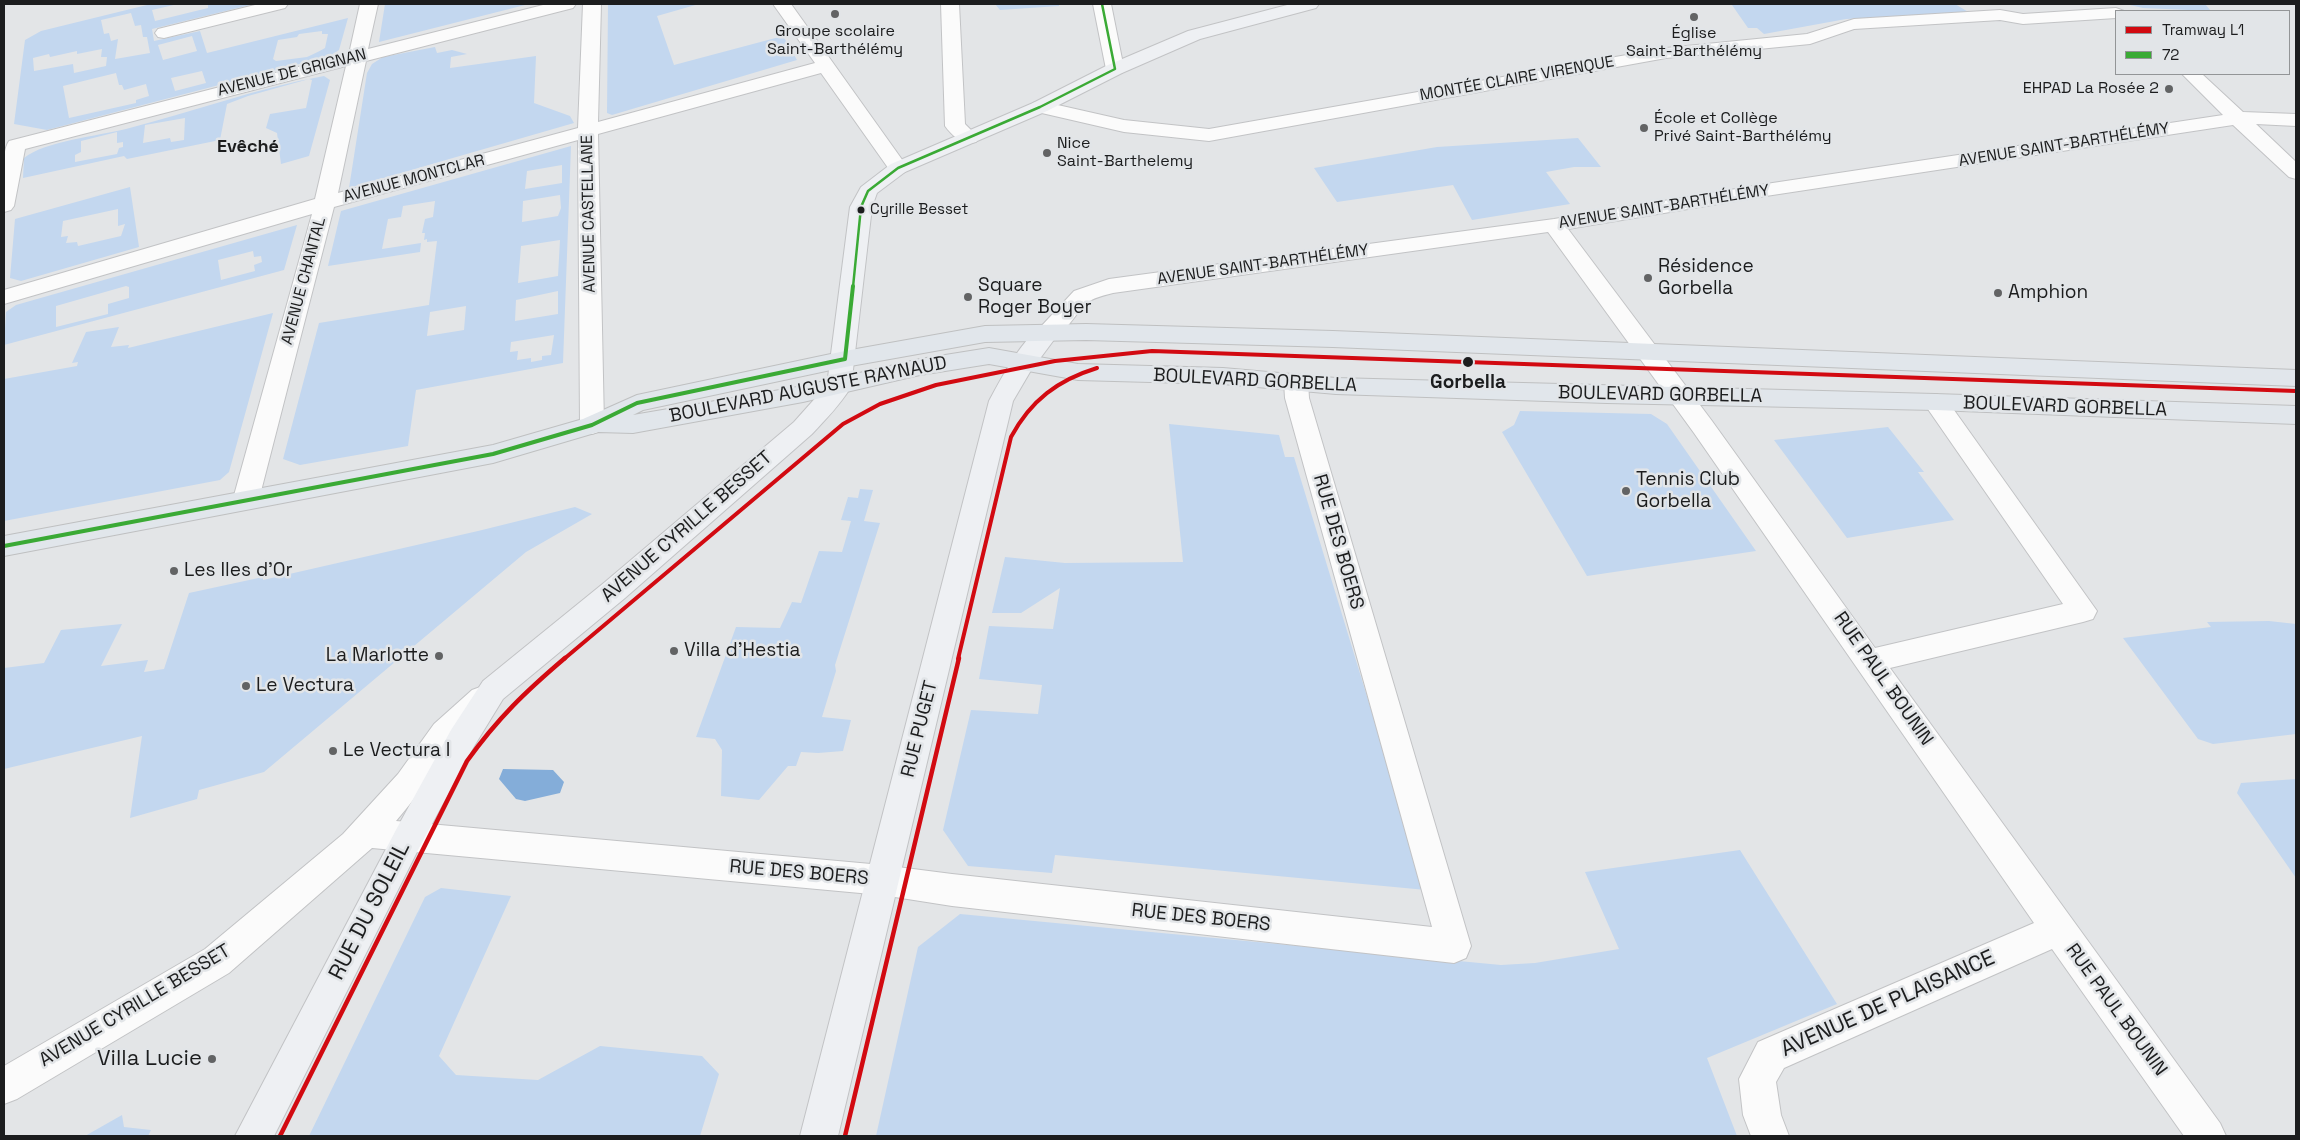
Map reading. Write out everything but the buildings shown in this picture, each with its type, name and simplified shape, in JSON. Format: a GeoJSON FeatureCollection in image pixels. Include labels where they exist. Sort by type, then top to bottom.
{"type":"FeatureCollection","features":[{"type":"Feature","properties":{"kind":"main road","name":"AVENUE CYRILLE BESSET"},"geometry":{"type":"LineString","coordinates":[[493,690],[615,590],[824,408],[839,388],[845,359],[847,323],[861,207],[868,192],[898,168],[1040,107],[1115,69],[1194,35],[1280,7],[1310,4]]}},
{"type":"Feature","properties":{"kind":"main road","name":"BOULEVARD AUGUSTE RAYNAUD"},"geometry":{"type":"LineString","coordinates":[[4,546],[493,454],[592,425],[637,403],[845,359],[985,334],[1047,333]]}},
{"type":"Feature","properties":{"kind":"main road","name":"BOULEVARD GORBELLA"},"geometry":{"type":"LineString","coordinates":[[1047,333],[1314,339],[2296,378]]}},
{"type":"Feature","properties":{"kind":"main road","name":"RUE PUGET"},"geometry":{"type":"LineString","coordinates":[[819,1136],[1002,401],[1025,361],[1047,333]]}},
{"type":"Feature","properties":{"kind":"main road","name":"BOULEVARD AUGUSTE RAYNAUD"},"geometry":{"type":"LineString","coordinates":[[592,425],[633,424],[839,388],[911,369],[974,357],[989,356],[1025,361]]}},
{"type":"Feature","properties":{"kind":"main road","name":"BOULEVARD GORBELLA"},"geometry":{"type":"LineString","coordinates":[[1025,361],[1078,372],[1232,377],[1336,386],[1681,397],[1935,402],[2296,415]]}},
{"type":"Feature","properties":{"kind":"main road","name":"RUE DU SOLEIL"},"geometry":{"type":"LineString","coordinates":[[254,1136],[408,838],[462,739],[493,690]]}},
{"type":"Feature","properties":{"kind":"street"},"geometry":{"type":"LineString","coordinates":[[164,33],[279,4]]}},
{"type":"Feature","properties":{"kind":"street","name":"AVENUE CHANTAL"},"geometry":{"type":"LineString","coordinates":[[246,499],[324,203],[369,4]]}},
{"type":"Feature","properties":{"kind":"street","name":"AVENUE DE GRIGNAN"},"geometry":{"type":"LineString","coordinates":[[4,206],[16,145],[567,4]]}},
{"type":"Feature","properties":{"kind":"street","name":"AVENUE CASTELLANE"},"geometry":{"type":"LineString","coordinates":[[592,4],[588,131],[592,425]]}},
{"type":"Feature","properties":{"kind":"street"},"geometry":{"type":"LineString","coordinates":[[782,4],[898,168]]}},
{"type":"Feature","properties":{"kind":"street"},"geometry":{"type":"LineString","coordinates":[[950,4],[955,126],[969,138]]}},
{"type":"Feature","properties":{"kind":"street"},"geometry":{"type":"LineString","coordinates":[[1102,4],[1115,69]]}},
{"type":"Feature","properties":{"kind":"street","name":"MONTÉE CLAIRE VIRENQUE"},"geometry":{"type":"LineString","coordinates":[[1040,107],[1069,116],[1157,131],[1209,135],[1666,53],[1810,38],[1824,35],[1837,27],[1854,24],[2000,15],[2022,19],[2115,13]]}},
{"type":"Feature","properties":{"kind":"street","name":"AVENUE MONTCLAR"},"geometry":{"type":"LineString","coordinates":[[4,297],[324,203],[826,66]]}},
{"type":"Feature","properties":{"kind":"street"},"geometry":{"type":"LineString","coordinates":[[2192,75],[2296,173]]}},
{"type":"Feature","properties":{"kind":"street","name":"AVENUE SAINT-BARTHÉLÉMY"},"geometry":{"type":"LineString","coordinates":[[1047,333],[1082,296],[1109,286],[1554,225],[1766,190],[2239,118],[2296,120]]}},
{"type":"Feature","properties":{"kind":"street","name":"RUE PAUL BOUNIN"},"geometry":{"type":"LineString","coordinates":[[1554,225],[1681,397],[2207,1136]]}},
{"type":"Feature","properties":{"kind":"street","name":"RUE DES BOERS"},"geometry":{"type":"LineString","coordinates":[[364,833],[882,880],[952,890],[1454,946],[1297,398],[1296,382]]}},
{"type":"Feature","properties":{"kind":"street"},"geometry":{"type":"LineString","coordinates":[[1870,661],[2083,611],[1935,402]]}},
{"type":"Feature","properties":{"kind":"street","name":"AVENUE CYRILLE BESSET"},"geometry":{"type":"LineString","coordinates":[[4,1086],[217,961],[354,845],[409,784],[444,733],[493,690]]}},
{"type":"Feature","properties":{"kind":"street","name":"AVENUE DE PLAISANCE"},"geometry":{"type":"LineString","coordinates":[[1770,1136],[1762,1115],[1757,1079],[1771,1055],[2058,929]]}},
{"type":"Feature","properties":{"kind":"shaded area"},"geometry":{"type":"Polygon","coordinates":[[[151,4],[178,4],[152,10],[155,21],[208,8],[208,4],[254,4],[152,29],[154,41],[200,31],[207,53],[348,18],[339,50],[330,56],[47,130],[14,124],[25,40],[41,31],[151,4]],[[131,13],[101,20],[104,34],[109,33],[111,41],[118,39],[115,59],[150,53],[147,37],[143,37],[141,25],[135,26],[131,13]],[[322,31],[299,34],[297,37],[278,40],[273,59],[276,61],[307,57],[325,48],[328,34],[322,34],[322,31]],[[192,36],[158,45],[163,60],[197,51],[192,36]],[[102,49],[77,54],[77,51],[50,57],[49,54],[33,58],[34,71],[73,64],[74,73],[106,66],[107,57],[101,57],[102,49]],[[202,71],[171,78],[175,91],[206,83],[202,71]],[[116,73],[63,86],[69,118],[136,103],[136,100],[149,96],[146,84],[124,90],[122,85],[119,85],[116,73]]]}},
{"type":"Feature","properties":{"kind":"shaded area"},"geometry":{"type":"Polygon","coordinates":[[[385,4],[529,4],[379,42],[385,4]]]}},
{"type":"Feature","properties":{"kind":"shaded area"},"geometry":{"type":"Polygon","coordinates":[[[608,4],[699,4],[657,16],[674,65],[783,36],[797,60],[612,115],[607,113],[608,4]]]}},
{"type":"Feature","properties":{"kind":"shaded area"},"geometry":{"type":"Polygon","coordinates":[[[995,4],[1059,4],[1059,6],[1000,10],[995,4]]]}},
{"type":"Feature","properties":{"kind":"shaded area"},"geometry":{"type":"Polygon","coordinates":[[[1955,4],[1970,13],[1846,19],[1764,34],[1757,28],[1748,28],[1732,5],[1955,4]]]}},
{"type":"Feature","properties":{"kind":"shaded area"},"geometry":{"type":"Polygon","coordinates":[[[2126,4],[2205,4],[2210,10],[2188,10],[2143,8],[2126,4]]]}},
{"type":"Feature","properties":{"kind":"shaded area"},"geometry":{"type":"Polygon","coordinates":[[[435,47],[437,53],[452,50],[467,54],[451,57],[450,68],[536,56],[534,103],[570,116],[574,123],[349,188],[367,73],[372,64],[383,57],[435,47]]]}},
{"type":"Feature","properties":{"kind":"shaded area"},"geometry":{"type":"Polygon","coordinates":[[[324,76],[330,80],[309,156],[281,164],[277,133],[266,128],[270,114],[306,108],[312,80],[309,79],[324,76]]]}},
{"type":"Feature","properties":{"kind":"shaded area"},"geometry":{"type":"Polygon","coordinates":[[[309,79],[248,96],[227,104],[220,140],[127,159],[124,156],[23,178],[24,158],[45,147],[126,129],[309,79]],[[185,118],[145,125],[143,143],[170,138],[171,142],[184,140],[185,118]],[[117,132],[81,141],[81,152],[75,155],[75,162],[117,154],[119,148],[123,147],[123,142],[117,143],[117,132]]]}},
{"type":"Feature","properties":{"kind":"shaded area"},"geometry":{"type":"Polygon","coordinates":[[[1578,138],[1601,167],[1574,167],[1546,172],[1570,204],[1472,220],[1453,185],[1337,202],[1314,168],[1437,147],[1578,138]]]}},
{"type":"Feature","properties":{"kind":"shaded area"},"geometry":{"type":"Polygon","coordinates":[[[571,146],[563,363],[416,390],[408,446],[300,465],[283,459],[319,323],[429,305],[437,241],[427,242],[427,239],[424,240],[425,233],[422,233],[425,219],[433,217],[435,201],[403,206],[401,217],[388,219],[382,249],[421,243],[420,252],[328,266],[341,211],[571,146]],[[562,165],[527,171],[525,189],[562,183],[562,165]],[[560,195],[523,201],[522,222],[558,216],[561,208],[560,195]],[[560,240],[521,246],[518,283],[558,276],[560,240]],[[558,291],[516,300],[515,321],[558,314],[558,291]],[[466,306],[430,312],[427,336],[464,330],[466,306]],[[554,335],[511,342],[510,352],[518,351],[517,360],[531,358],[531,362],[542,360],[542,356],[551,355],[554,335]]]}},
{"type":"Feature","properties":{"kind":"shaded area"},"geometry":{"type":"Polygon","coordinates":[[[130,187],[139,247],[21,281],[10,278],[15,219],[130,187]],[[118,209],[63,221],[61,237],[68,236],[66,243],[77,242],[78,246],[121,236],[125,224],[118,226],[118,209]]]}},
{"type":"Feature","properties":{"kind":"shaded area"},"geometry":{"type":"Polygon","coordinates":[[[297,225],[284,270],[4,345],[6,312],[16,305],[297,225]],[[253,251],[218,260],[221,280],[255,271],[254,265],[262,262],[261,256],[254,257],[253,251]],[[126,286],[56,306],[56,327],[108,314],[108,304],[129,298],[129,287],[126,286]]]}},
{"type":"Feature","properties":{"kind":"shaded area"},"geometry":{"type":"Polygon","coordinates":[[[273,313],[229,472],[220,480],[4,521],[4,379],[77,366],[78,362],[72,363],[86,332],[119,327],[111,347],[129,345],[128,348],[273,313]]]}},
{"type":"Feature","properties":{"kind":"shaded area","name":"Tennis Club Gorbella"},"geometry":{"type":"Polygon","coordinates":[[[1520,411],[1651,414],[1667,424],[1756,551],[1587,576],[1502,432],[1514,425],[1520,411]]]}},
{"type":"Feature","properties":{"kind":"shaded area"},"geometry":{"type":"Polygon","coordinates":[[[1169,424],[1279,435],[1285,457],[1294,457],[1426,890],[1055,855],[1052,873],[968,866],[943,830],[971,710],[1038,714],[1042,685],[979,679],[989,626],[1053,629],[1060,588],[1021,613],[992,613],[1005,557],[1065,563],[1183,562],[1169,424]]]}},
{"type":"Feature","properties":{"kind":"shaded area"},"geometry":{"type":"Polygon","coordinates":[[[1888,427],[1924,472],[1918,472],[1954,520],[1847,538],[1774,440],[1888,427]]]}},
{"type":"Feature","properties":{"kind":"shaded area"},"geometry":{"type":"Polygon","coordinates":[[[860,489],[873,490],[864,521],[880,523],[835,665],[836,671],[822,717],[851,720],[843,751],[801,752],[796,766],[788,766],[759,800],[721,796],[722,750],[715,739],[696,737],[736,627],[780,628],[792,602],[801,603],[819,551],[842,552],[851,521],[841,520],[848,497],[858,498],[860,489]]]}},
{"type":"Feature","properties":{"kind":"shaded area"},"geometry":{"type":"Polygon","coordinates":[[[575,507],[592,514],[526,552],[264,772],[199,790],[197,799],[130,818],[142,736],[4,769],[4,668],[44,663],[61,630],[122,624],[101,666],[148,660],[144,672],[164,669],[189,593],[263,577],[263,580],[575,507]]]}},
{"type":"Feature","properties":{"kind":"shaded area"},"geometry":{"type":"Polygon","coordinates":[[[2269,621],[2296,624],[2296,734],[2213,744],[2198,739],[2123,638],[2211,627],[2207,622],[2269,621]]]}},
{"type":"Feature","properties":{"kind":"shaded area"},"geometry":{"type":"Polygon","coordinates":[[[2296,779],[2296,878],[2237,793],[2241,783],[2296,779]]]}},
{"type":"Feature","properties":{"kind":"shaded area"},"geometry":{"type":"Polygon","coordinates":[[[1740,850],[1837,1004],[1707,1058],[1737,1136],[876,1136],[918,947],[960,914],[1501,965],[1535,963],[1619,949],[1585,872],[1740,850]]]}},
{"type":"Feature","properties":{"kind":"shaded area"},"geometry":{"type":"Polygon","coordinates":[[[441,888],[511,896],[439,1056],[456,1075],[538,1080],[600,1046],[702,1056],[719,1074],[700,1136],[309,1136],[425,897],[441,888]]]}},
{"type":"Feature","properties":{"kind":"shaded area"},"geometry":{"type":"Polygon","coordinates":[[[122,1115],[124,1127],[151,1130],[148,1136],[85,1136],[122,1115]]]}},
{"type":"Feature","properties":{"kind":"water"},"geometry":{"type":"Polygon","coordinates":[[[503,769],[553,770],[564,782],[560,793],[525,801],[516,799],[499,779],[503,769]]]}},
{"type":"Feature","properties":{"kind":"tram line","name":"L1"},"geometry":{"type":"LineString","coordinates":[[280,1136],[467,761],[489,730],[521,695],[843,424],[880,404],[936,385],[1055,361],[1152,351],[2296,391]]}},
{"type":"Feature","properties":{"kind":"tram line","name":"L1"},"geometry":{"type":"LineString","coordinates":[[845,1136],[1011,437],[1026,412],[1046,392],[1069,378],[1097,368]]}},
{"type":"Feature","properties":{"kind":"transit line","name":"72"},"geometry":{"type":"LineString","coordinates":[[4,546],[493,454],[592,425],[637,403],[845,359],[861,207],[868,191],[898,168],[1040,107],[1115,69],[1102,4]]}},
{"type":"Feature","properties":{"kind":"place","name":"Groupe scolaire Saint-Barthélémy"},"geometry":{"type":"Point","coordinates":[835,14]}},
{"type":"Feature","properties":{"kind":"place","name":"Église Saint-Barthélémy"},"geometry":{"type":"Point","coordinates":[1694,17]}},
{"type":"Feature","properties":{"kind":"place","name":"EHPAD La Rosée 2"},"geometry":{"type":"Point","coordinates":[2169,89]}},
{"type":"Feature","properties":{"kind":"place","name":"École et Collège Privé Saint-Barthélémy"},"geometry":{"type":"Point","coordinates":[1644,128]}},
{"type":"Feature","properties":{"kind":"place","name":"Nice Saint-Barthelemy"},"geometry":{"type":"Point","coordinates":[1047,153]}},
{"type":"Feature","properties":{"kind":"place","name":"Cyrille Besset"},"geometry":{"type":"Point","coordinates":[861,210]}},
{"type":"Feature","properties":{"kind":"place","name":"Résidence Gorbella"},"geometry":{"type":"Point","coordinates":[1648,278]}},
{"type":"Feature","properties":{"kind":"place","name":"Amphion"},"geometry":{"type":"Point","coordinates":[1998,293]}},
{"type":"Feature","properties":{"kind":"place","name":"Square Roger Boyer"},"geometry":{"type":"Point","coordinates":[968,297]}},
{"type":"Feature","properties":{"kind":"place","name":"Gorbella"},"geometry":{"type":"Point","coordinates":[1468,362]}},
{"type":"Feature","properties":{"kind":"place","name":"Tennis Club Gorbella"},"geometry":{"type":"Point","coordinates":[1626,491]}},
{"type":"Feature","properties":{"kind":"place","name":"Les Iles d'Or"},"geometry":{"type":"Point","coordinates":[174,571]}},
{"type":"Feature","properties":{"kind":"place","name":"Villa d'Hestia"},"geometry":{"type":"Point","coordinates":[674,651]}},
{"type":"Feature","properties":{"kind":"place","name":"La Marlotte"},"geometry":{"type":"Point","coordinates":[439,656]}},
{"type":"Feature","properties":{"kind":"place","name":"Le Vectura"},"geometry":{"type":"Point","coordinates":[246,686]}},
{"type":"Feature","properties":{"kind":"place","name":"Le Vectura I"},"geometry":{"type":"Point","coordinates":[333,751]}},
{"type":"Feature","properties":{"kind":"place","name":"Villa Lucie"},"geometry":{"type":"Point","coordinates":[212,1059]}},
{"type":"Feature","properties":{"kind":"district","name":"Evêché"},"geometry":{"type":"Point","coordinates":[248,147]}}]}
